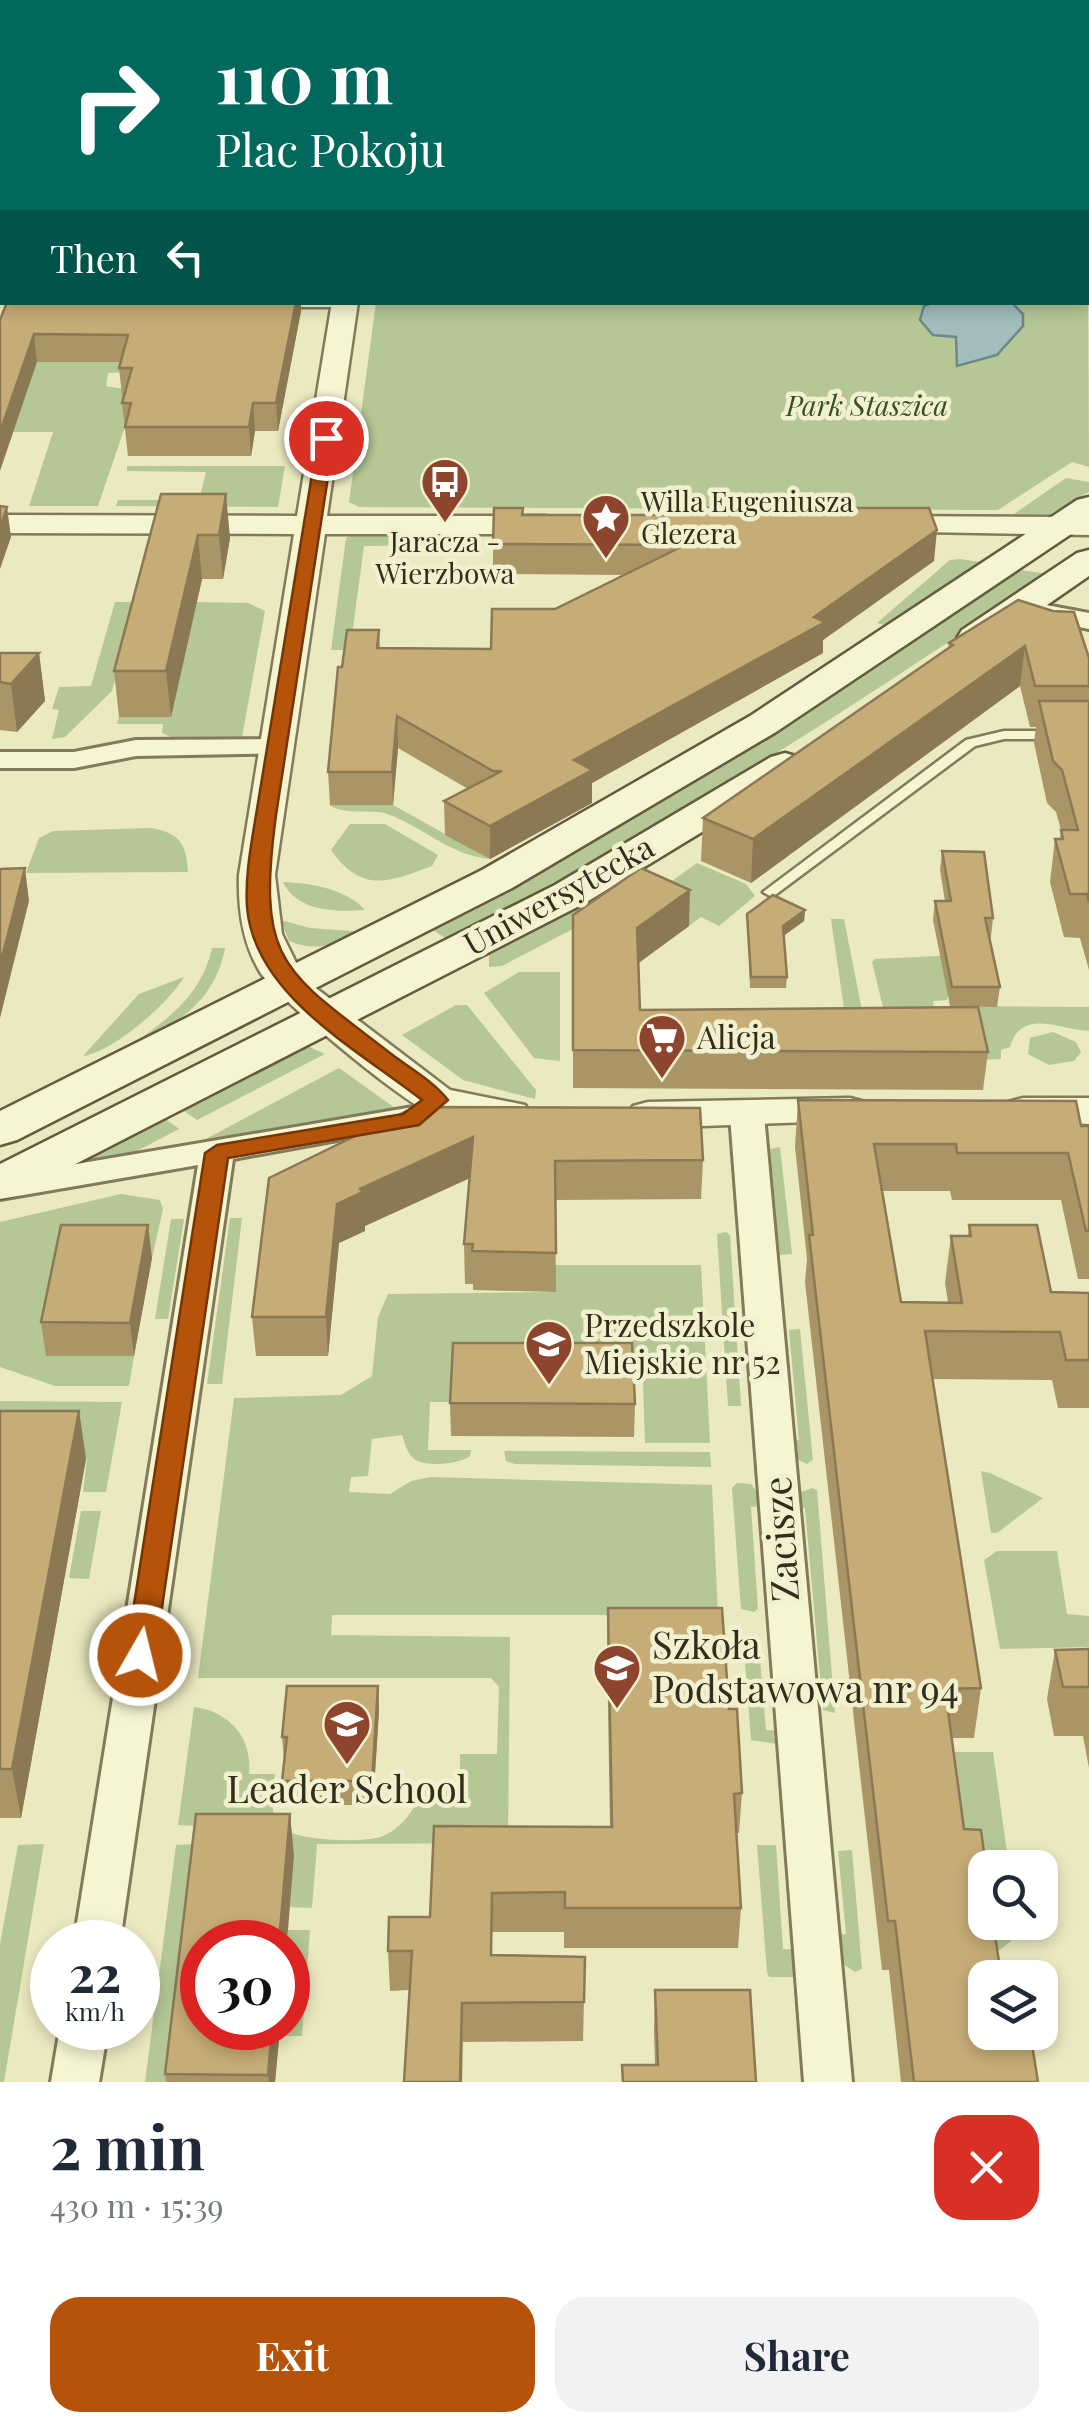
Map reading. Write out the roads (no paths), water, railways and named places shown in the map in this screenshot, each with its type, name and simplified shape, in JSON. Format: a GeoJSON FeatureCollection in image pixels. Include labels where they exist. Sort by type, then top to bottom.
{"type":"FeatureCollection","features":[{"type":"Feature","properties":{"kind":"main road","name":"Uniwersytecka"},"geometry":{"type":"LineString","coordinates":[[0,1130],[290,987],[497,879],[763,724],[1079,519]]}},
{"type":"Feature","properties":{"kind":"main road"},"geometry":{"type":"LineString","coordinates":[[941,662],[1089,560]]}},
{"type":"Feature","properties":{"kind":"main road","name":"Uniwersytecka"},"geometry":{"type":"LineString","coordinates":[[0,1186],[570,894],[818,744]]}},
{"type":"Feature","properties":{"kind":"street"},"geometry":{"type":"LineString","coordinates":[[345,305],[257,885],[268,950],[290,987],[437,1100],[493,1113],[541,1116]]}},
{"type":"Feature","properties":{"kind":"street"},"geometry":{"type":"LineString","coordinates":[[843,526],[1079,519]]}},
{"type":"Feature","properties":{"kind":"street"},"geometry":{"type":"LineString","coordinates":[[0,524],[570,525]]}},
{"type":"Feature","properties":{"kind":"street"},"geometry":{"type":"LineString","coordinates":[[1016,610],[1062,613],[1089,621]]}},
{"type":"Feature","properties":{"kind":"street"},"geometry":{"type":"LineString","coordinates":[[0,760],[74,760],[136,748],[278,747]]}},
{"type":"Feature","properties":{"kind":"street"},"geometry":{"type":"LineString","coordinates":[[0,1186],[410,1120],[437,1100]]}},
{"type":"Feature","properties":{"kind":"street"},"geometry":{"type":"LineString","coordinates":[[614,1116],[881,1111]]}},
{"type":"Feature","properties":{"kind":"street"},"geometry":{"type":"LineString","coordinates":[[988,1111],[1089,1111]]}},
{"type":"Feature","properties":{"kind":"street","name":"Zacisze"},"geometry":{"type":"LineString","coordinates":[[747,1116],[828,2082]]}},
{"type":"Feature","properties":{"kind":"street"},"geometry":{"type":"LineString","coordinates":[[99,1920],[217,1153]]}},
{"type":"Feature","properties":{"kind":"street"},"geometry":{"type":"LineString","coordinates":[[76,2082],[81,2050]]}},
{"type":"Feature","properties":{"kind":"lane"},"geometry":{"type":"LineString","coordinates":[[770,892],[972,743],[1004,735],[1089,735]]}},
{"type":"Feature","properties":{"kind":"water"},"geometry":{"type":"Polygon","coordinates":[[[1014,305],[1023,314],[1023,326],[997,355],[957,366],[956,337],[933,335],[920,320],[924,306],[1014,305]]]}},
{"type":"Feature","properties":{"kind":"place","name":"Jaracza - Wierzbowa"},"geometry":{"type":"Point","coordinates":[445,524]}},
{"type":"Feature","properties":{"kind":"place","name":"Willa Eugeniusza Glezera"},"geometry":{"type":"Point","coordinates":[606,560]}},
{"type":"Feature","properties":{"kind":"place","name":"Alicja"},"geometry":{"type":"Point","coordinates":[662,1080]}},
{"type":"Feature","properties":{"kind":"place","name":"Przedszkole Miejskie nr 52"},"geometry":{"type":"Point","coordinates":[549,1386]}},
{"type":"Feature","properties":{"kind":"place","name":"Szkoła Podstawowa nr 94"},"geometry":{"type":"Point","coordinates":[617,1710]}},
{"type":"Feature","properties":{"kind":"place","name":"Leader School"},"geometry":{"type":"Point","coordinates":[347,1766]}},
{"type":"Feature","properties":{"kind":"park label","name":"Park Staszica"},"geometry":{"type":"Point","coordinates":[867,406]}}]}
